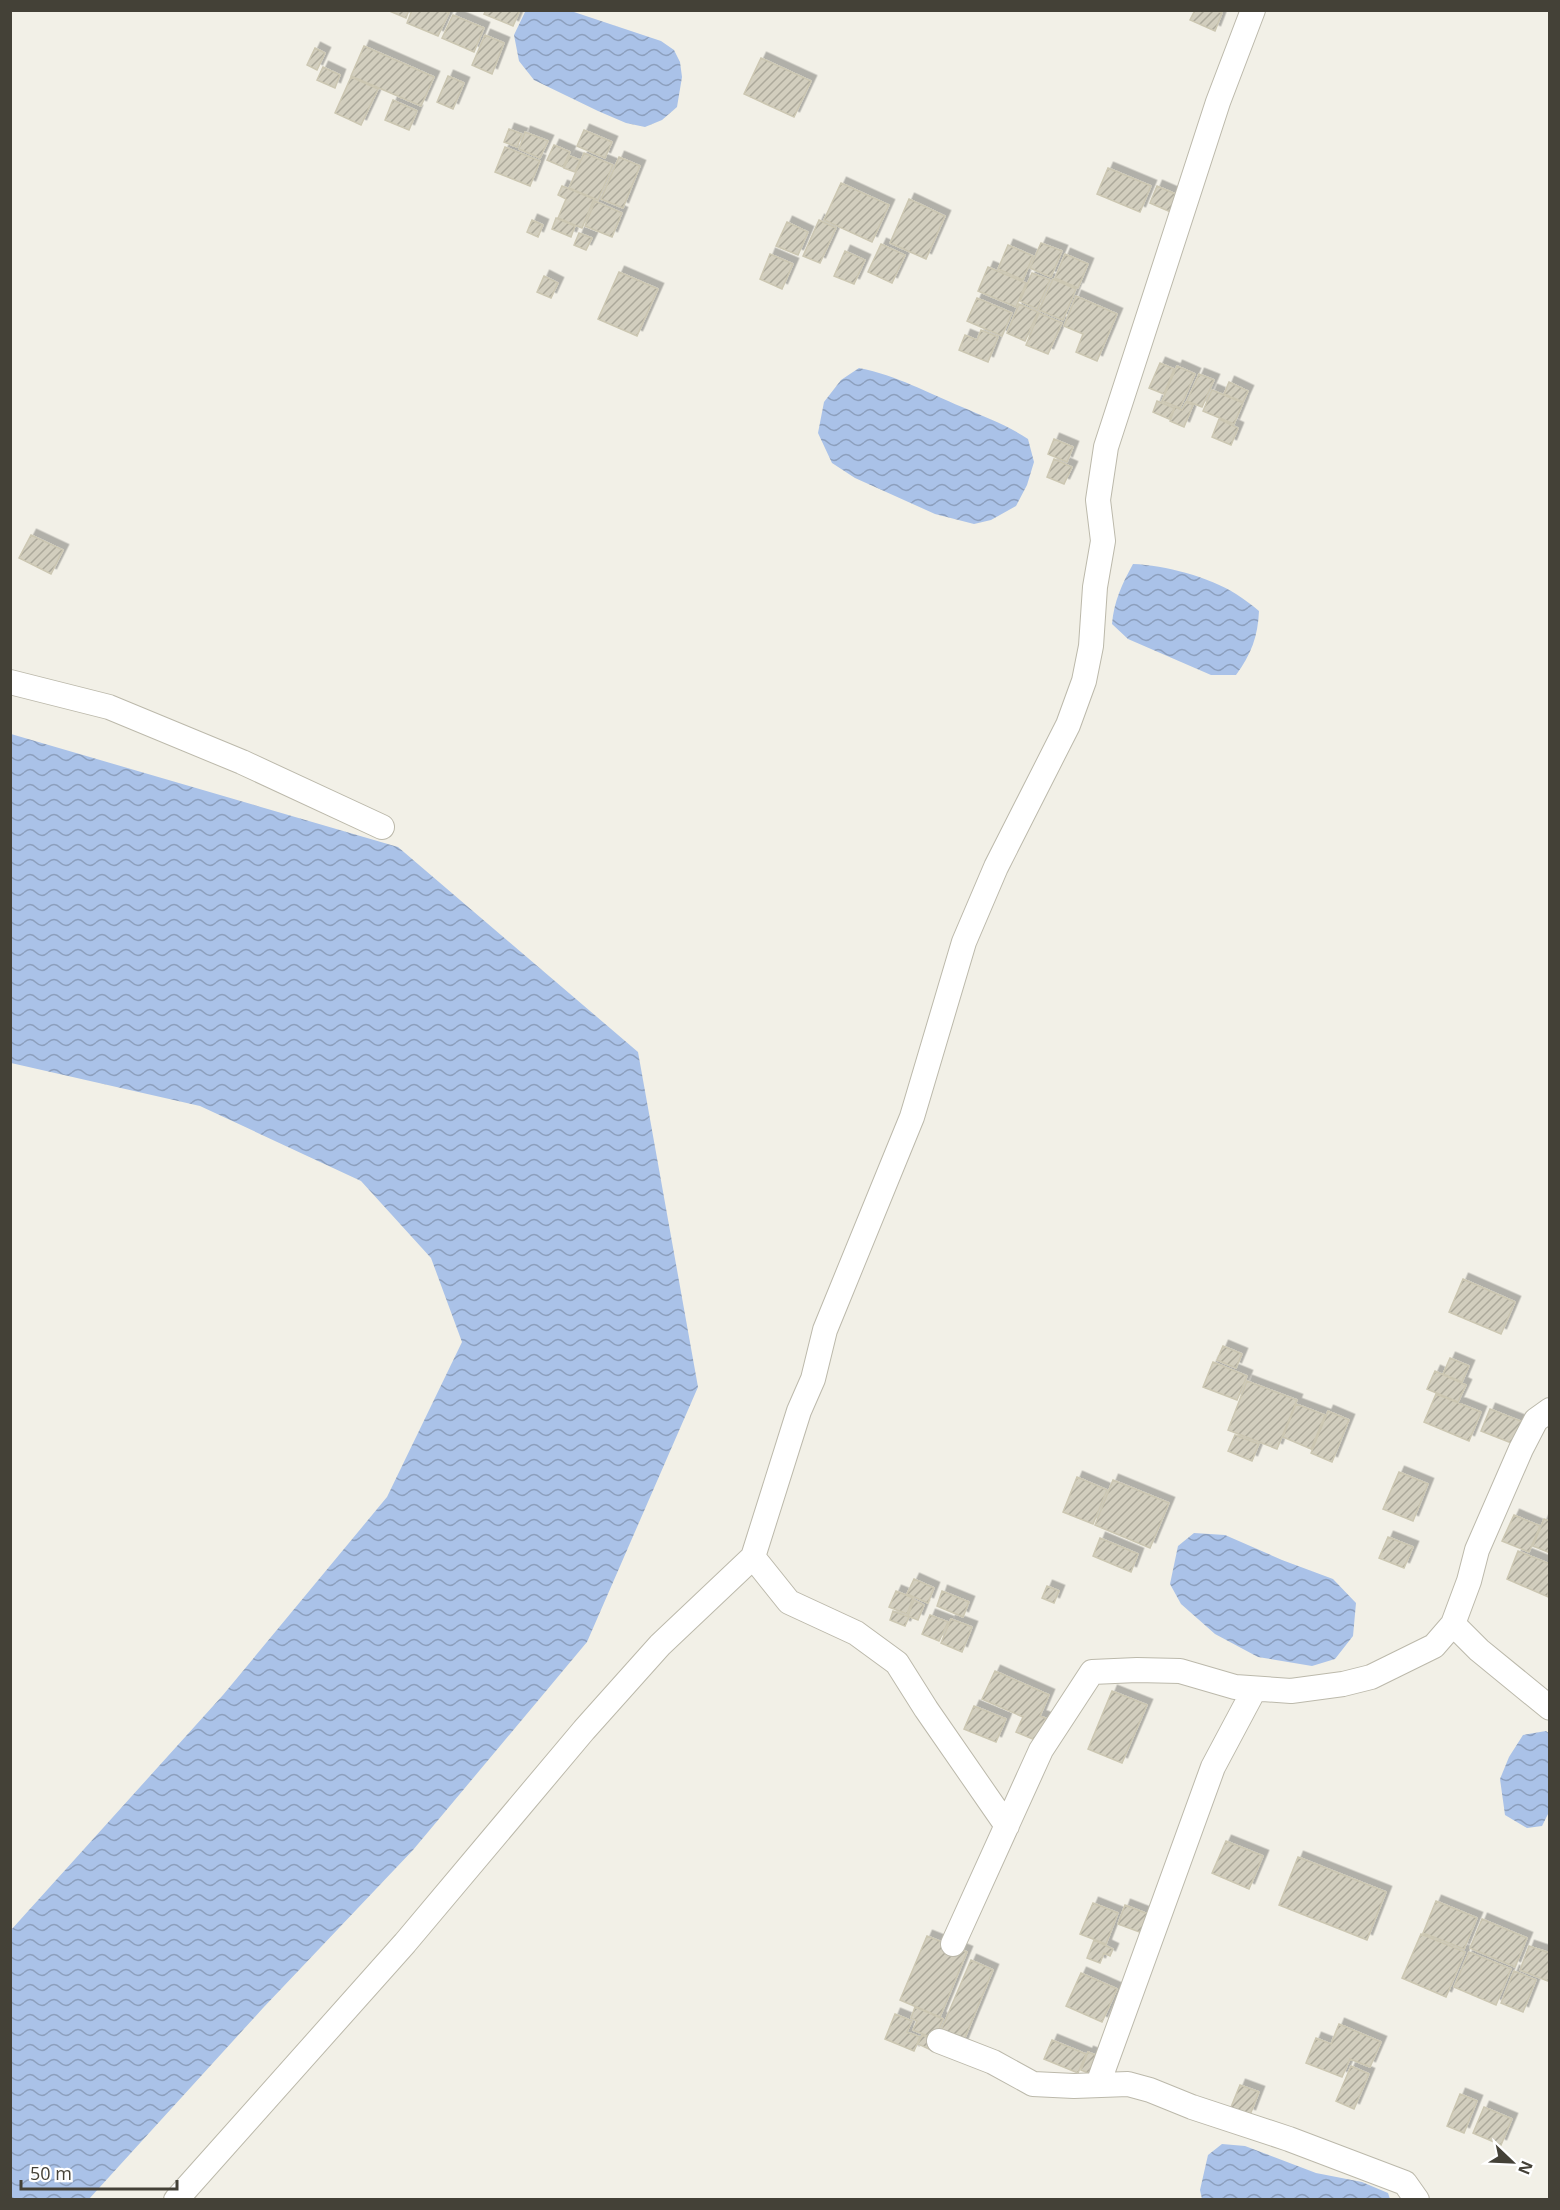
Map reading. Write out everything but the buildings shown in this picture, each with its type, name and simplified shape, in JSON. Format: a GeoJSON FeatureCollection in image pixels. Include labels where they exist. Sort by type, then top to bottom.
{"type":"FeatureCollection","features":[{"type":"Feature","properties":{"kind":"street"},"geometry":{"type":"LineString","coordinates":[[176,2199],[405,1942],[584,1730],[660,1645],[753,1557],[799,1411],[813,1379],[825,1330],[912,1117],[964,942],[996,867],[1068,725],[1084,681],[1091,646],[1095,587],[1103,541],[1098,500],[1106,447],[1218,102],[1253,10]]}},
{"type":"Feature","properties":{"kind":"street"},"geometry":{"type":"LineString","coordinates":[[10,682],[109,707],[242,762],[382,828]]}},
{"type":"Feature","properties":{"kind":"street"},"geometry":{"type":"LineString","coordinates":[[953,1944],[1041,1750],[1092,1672],[1180,1671],[1235,1687],[1291,1691],[1343,1684],[1371,1677],[1434,1646],[1453,1624],[1469,1581],[1477,1550],[1521,1449],[1536,1420],[1550,1410]]}},
{"type":"Feature","properties":{"kind":"street"},"geometry":{"type":"LineString","coordinates":[[753,1557],[789,1602],[856,1633],[897,1663],[1007,1826]]}},
{"type":"Feature","properties":{"kind":"street"},"geometry":{"type":"LineString","coordinates":[[1453,1624],[1479,1650],[1550,1708]]}},
{"type":"Feature","properties":{"kind":"street"},"geometry":{"type":"LineString","coordinates":[[1098,2084],[1213,1767],[1254,1690]]}},
{"type":"Feature","properties":{"kind":"street"},"geometry":{"type":"LineString","coordinates":[[939,2041],[993,2062],[1033,2084],[1074,2086],[1128,2084],[1289,2139],[1405,2183],[1417,2199]]}},
{"type":"Feature","properties":{"kind":"water"},"geometry":{"type":"Polygon","coordinates":[[[528,10],[571,11],[661,41],[674,50],[680,62],[682,77],[677,107],[662,120],[645,127],[626,123],[534,80],[519,61],[514,35],[528,10]]]}},
{"type":"Feature","properties":{"kind":"water"},"geometry":{"type":"Polygon","coordinates":[[[859,368],[912,385],[996,422],[1028,439],[1034,462],[1027,485],[1016,506],[991,520],[974,524],[935,514],[855,478],[832,463],[818,433],[824,402],[841,380],[859,368]]]}},
{"type":"Feature","properties":{"kind":"water"},"geometry":{"type":"Polygon","coordinates":[[[1133,564],[1159,567],[1200,577],[1236,594],[1259,611],[1253,645],[1236,675],[1211,675],[1128,639],[1112,624],[1119,593],[1133,564]]]}},
{"type":"Feature","properties":{"kind":"water"},"geometry":{"type":"Polygon","coordinates":[[[11,734],[398,847],[638,1052],[698,1387],[587,1642],[413,1850],[263,2008],[89,2199],[11,2199],[11,1930],[223,1695],[387,1497],[462,1342],[431,1258],[361,1181],[200,1106],[11,1063],[11,734]]]}},
{"type":"Feature","properties":{"kind":"water"},"geometry":{"type":"Polygon","coordinates":[[[1194,1533],[1225,1535],[1333,1579],[1356,1603],[1353,1636],[1335,1659],[1312,1666],[1258,1657],[1215,1634],[1181,1604],[1170,1584],[1178,1546],[1194,1533]]]}},
{"type":"Feature","properties":{"kind":"water"},"geometry":{"type":"Polygon","coordinates":[[[1546,1731],[1550,1734],[1549,1812],[1542,1826],[1527,1828],[1505,1815],[1500,1779],[1509,1757],[1523,1735],[1546,1731]]]}},
{"type":"Feature","properties":{"kind":"water"},"geometry":{"type":"Polygon","coordinates":[[[1222,2144],[1245,2146],[1316,2173],[1362,2182],[1388,2193],[1390,2199],[1202,2199],[1200,2190],[1208,2155],[1222,2144]]]}}]}
